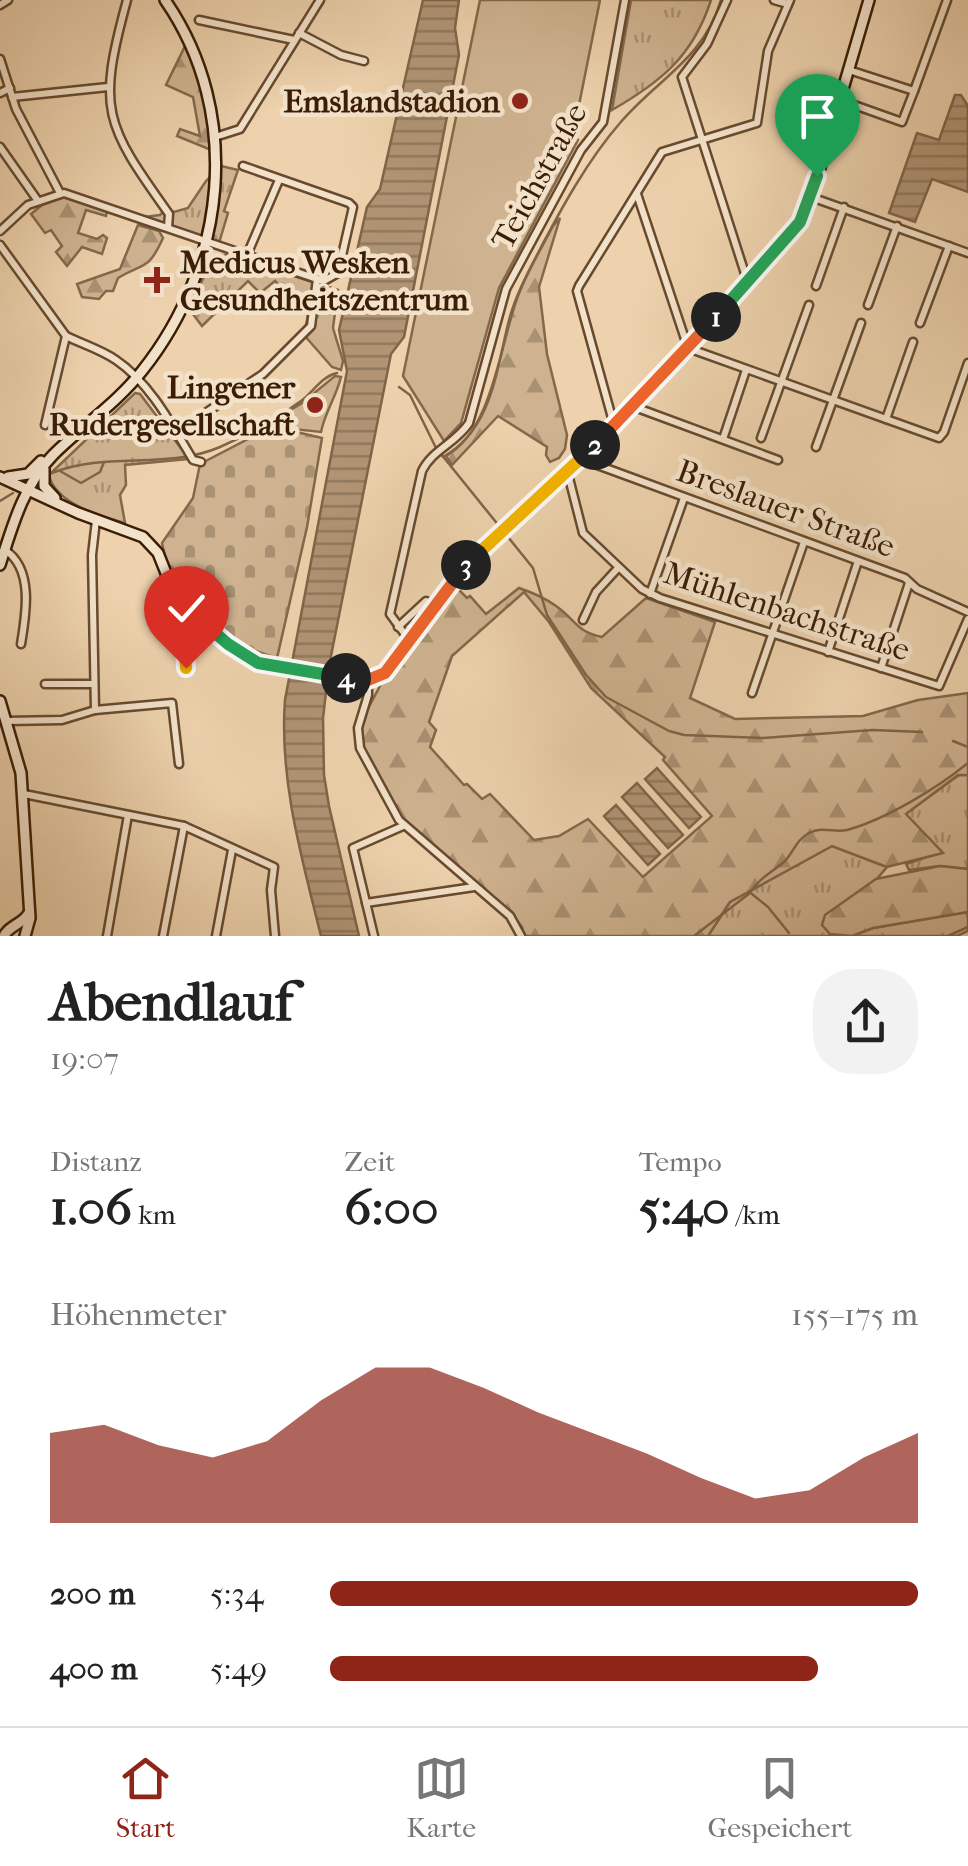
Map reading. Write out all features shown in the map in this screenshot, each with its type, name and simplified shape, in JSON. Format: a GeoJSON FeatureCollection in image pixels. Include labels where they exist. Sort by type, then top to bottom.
{"type":"FeatureCollection","features":[{"type":"Feature","properties":{"kind":"street"},"geometry":{"type":"LineString","coordinates":[[0,5],[8,0]]}},
{"type":"Feature","properties":{"kind":"street"},"geometry":{"type":"LineString","coordinates":[[127,0],[112,51],[108,87],[117,135],[169,214],[168,227]]}},
{"type":"Feature","properties":{"kind":"street"},"geometry":{"type":"LineString","coordinates":[[0,476],[16,478],[28,474],[85,429],[136,378],[165,340],[192,290],[207,242],[215,188],[215,136],[201,72],[165,0]]}},
{"type":"Feature","properties":{"kind":"street"},"geometry":{"type":"LineString","coordinates":[[215,136],[240,129],[320,0]]}},
{"type":"Feature","properties":{"kind":"street","name":"Teichstraße"},"geometry":{"type":"LineString","coordinates":[[398,627],[391,611],[419,482],[431,458],[460,436],[469,422],[502,302],[520,260],[581,150],[603,122],[625,0]]}},
{"type":"Feature","properties":{"kind":"street"},"geometry":{"type":"LineString","coordinates":[[727,0],[706,44],[682,77],[748,283]]}},
{"type":"Feature","properties":{"kind":"street"},"geometry":{"type":"LineString","coordinates":[[614,425],[577,291],[665,150],[757,123],[768,51],[789,2],[774,0]]}},
{"type":"Feature","properties":{"kind":"street"},"geometry":{"type":"LineString","coordinates":[[0,476],[149,541],[158,553],[172,592],[247,658],[340,678],[368,680],[385,673],[455,576],[582,459],[748,283],[800,222],[870,0]]}},
{"type":"Feature","properties":{"kind":"street"},"geometry":{"type":"LineString","coordinates":[[840,100],[902,122],[948,0]]}},
{"type":"Feature","properties":{"kind":"street"},"geometry":{"type":"LineString","coordinates":[[199,20],[296,37],[364,61]]}},
{"type":"Feature","properties":{"kind":"street"},"geometry":{"type":"LineString","coordinates":[[0,59],[12,98],[60,193]]}},
{"type":"Feature","properties":{"kind":"street"},"geometry":{"type":"LineString","coordinates":[[849,70],[914,91]]}},
{"type":"Feature","properties":{"kind":"street"},"geometry":{"type":"LineString","coordinates":[[12,98],[108,87]]}},
{"type":"Feature","properties":{"kind":"street"},"geometry":{"type":"LineString","coordinates":[[0,93],[10,88]]}},
{"type":"Feature","properties":{"kind":"street"},"geometry":{"type":"LineString","coordinates":[[0,147],[38,200]]}},
{"type":"Feature","properties":{"kind":"street"},"geometry":{"type":"LineString","coordinates":[[0,231],[38,200],[60,193],[320,280],[340,270],[352,208],[349,203],[243,166]]}},
{"type":"Feature","properties":{"kind":"street"},"geometry":{"type":"LineString","coordinates":[[247,255],[279,180]]}},
{"type":"Feature","properties":{"kind":"street"},"geometry":{"type":"LineString","coordinates":[[637,193],[688,348]]}},
{"type":"Feature","properties":{"kind":"street"},"geometry":{"type":"LineString","coordinates":[[811,197],[968,252]]}},
{"type":"Feature","properties":{"kind":"street"},"geometry":{"type":"LineString","coordinates":[[816,286],[844,207]]}},
{"type":"Feature","properties":{"kind":"street"},"geometry":{"type":"LineString","coordinates":[[868,305],[897,226]]}},
{"type":"Feature","properties":{"kind":"street"},"geometry":{"type":"LineString","coordinates":[[0,245],[66,336],[108,355],[136,378],[197,461]]}},
{"type":"Feature","properties":{"kind":"street"},"geometry":{"type":"LineString","coordinates":[[920,323],[948,246]]}},
{"type":"Feature","properties":{"kind":"street"},"geometry":{"type":"LineString","coordinates":[[176,432],[262,374],[312,326],[320,280]]}},
{"type":"Feature","properties":{"kind":"street"},"geometry":{"type":"LineString","coordinates":[[761,438],[809,305]]}},
{"type":"Feature","properties":{"kind":"street"},"geometry":{"type":"LineString","coordinates":[[816,448],[861,323]]}},
{"type":"Feature","properties":{"kind":"street"},"geometry":{"type":"LineString","coordinates":[[44,425],[66,336]]}},
{"type":"Feature","properties":{"kind":"street"},"geometry":{"type":"LineString","coordinates":[[886,419],[913,342]]}},
{"type":"Feature","properties":{"kind":"street"},"geometry":{"type":"LineString","coordinates":[[688,348],[938,438],[944,432],[968,363]]}},
{"type":"Feature","properties":{"kind":"street"},"geometry":{"type":"LineString","coordinates":[[722,439],[746,370]]}},
{"type":"Feature","properties":{"kind":"street"},"geometry":{"type":"LineString","coordinates":[[632,406],[778,460]]}},
{"type":"Feature","properties":{"kind":"street"},"geometry":{"type":"LineString","coordinates":[[0,564],[28,489],[56,452]]}},
{"type":"Feature","properties":{"kind":"street"},"geometry":{"type":"LineString","coordinates":[[56,452],[42,474],[46,489],[78,513]]}},
{"type":"Feature","properties":{"kind":"street","name":"Breslauer Straße"},"geometry":{"type":"LineString","coordinates":[[582,459],[905,578],[968,616]]}},
{"type":"Feature","properties":{"kind":"street","name":"Mühlenbachstraße"},"geometry":{"type":"LineString","coordinates":[[565,474],[582,533],[650,594],[939,686],[968,616]]}},
{"type":"Feature","properties":{"kind":"street"},"geometry":{"type":"LineString","coordinates":[[650,594],[684,498]]}},
{"type":"Feature","properties":{"kind":"street"},"geometry":{"type":"LineString","coordinates":[[95,710],[92,555],[96,520]]}},
{"type":"Feature","properties":{"kind":"street"},"geometry":{"type":"LineString","coordinates":[[752,693],[804,542]]}},
{"type":"Feature","properties":{"kind":"street"},"geometry":{"type":"LineString","coordinates":[[5,550],[16,559],[25,585],[21,644]]}},
{"type":"Feature","properties":{"kind":"street"},"geometry":{"type":"LineString","coordinates":[[828,652],[858,560]]}},
{"type":"Feature","properties":{"kind":"street"},"geometry":{"type":"LineString","coordinates":[[582,620],[596,592],[618,568]]}},
{"type":"Feature","properties":{"kind":"street"},"geometry":{"type":"LineString","coordinates":[[880,668],[910,583]]}},
{"type":"Feature","properties":{"kind":"street"},"geometry":{"type":"LineString","coordinates":[[410,640],[398,627],[426,602],[436,605]]}},
{"type":"Feature","properties":{"kind":"street"},"geometry":{"type":"LineString","coordinates":[[186,668],[185,623],[194,615]]}},
{"type":"Feature","properties":{"kind":"street"},"geometry":{"type":"LineString","coordinates":[[368,680],[368,695],[358,728],[360,748],[404,826],[510,916],[522,936]]}},
{"type":"Feature","properties":{"kind":"street"},"geometry":{"type":"LineString","coordinates":[[45,684],[94,684]]}},
{"type":"Feature","properties":{"kind":"street"},"geometry":{"type":"LineString","coordinates":[[0,702],[16,745],[24,794],[29,913],[25,936]]}},
{"type":"Feature","properties":{"kind":"street"},"geometry":{"type":"LineString","coordinates":[[7,721],[62,720],[95,710],[172,703],[178,764]]}},
{"type":"Feature","properties":{"kind":"street"},"geometry":{"type":"LineString","coordinates":[[24,794],[184,826],[274,867],[271,890],[275,936]]}},
{"type":"Feature","properties":{"kind":"street"},"geometry":{"type":"LineString","coordinates":[[107,936],[128,815]]}},
{"type":"Feature","properties":{"kind":"street"},"geometry":{"type":"LineString","coordinates":[[163,936],[184,826]]}},
{"type":"Feature","properties":{"kind":"street"},"geometry":{"type":"LineString","coordinates":[[374,936],[355,846],[404,826]]}},
{"type":"Feature","properties":{"kind":"street"},"geometry":{"type":"LineString","coordinates":[[216,936],[232,850]]}},
{"type":"Feature","properties":{"kind":"street"},"geometry":{"type":"LineString","coordinates":[[366,903],[475,887]]}},
{"type":"Feature","properties":{"kind":"street"},"geometry":{"type":"LineString","coordinates":[[6,931],[24,922],[29,913]]}},
{"type":"Feature","properties":{"kind":"street"},"geometry":{"type":"LineString","coordinates":[[6,931],[20,929],[25,936]]}},
{"type":"Feature","properties":{"kind":"green space"},"geometry":{"type":"Polygon","coordinates":[[[480,0],[600,0],[573,135],[578,140],[499,288],[461,423],[444,441],[403,376],[480,0]]]}},
{"type":"Feature","properties":{"kind":"green space"},"geometry":{"type":"Polygon","coordinates":[[[631,0],[711,0],[685,52],[660,78],[612,110],[631,0]]]}},
{"type":"Feature","properties":{"kind":"green space"},"geometry":{"type":"Polygon","coordinates":[[[187,42],[201,71],[216,152],[177,136],[180,129],[200,136],[193,97],[166,85],[187,42]]]}},
{"type":"Feature","properties":{"kind":"green space"},"geometry":{"type":"Polygon","coordinates":[[[221,166],[238,170],[224,211],[228,213],[219,243],[144,217],[160,215],[166,209],[174,212],[188,208],[221,166]]]}},
{"type":"Feature","properties":{"kind":"green space"},"geometry":{"type":"Polygon","coordinates":[[[63,197],[107,211],[106,216],[86,210],[78,233],[107,238],[102,254],[82,247],[67,266],[56,252],[62,246],[51,230],[45,233],[31,214],[63,197]]]}},
{"type":"Feature","properties":{"kind":"green space"},"geometry":{"type":"Polygon","coordinates":[[[560,218],[539,287],[547,354],[567,435],[565,449],[550,462],[547,447],[498,416],[452,465],[446,456],[475,427],[493,384],[518,296],[560,218]]]}},
{"type":"Feature","properties":{"kind":"green space"},"geometry":{"type":"Polygon","coordinates":[[[138,225],[159,231],[163,238],[153,256],[118,278],[113,291],[106,291],[99,299],[82,297],[77,284],[120,269],[138,225]]]}},
{"type":"Feature","properties":{"kind":"green space"},"geometry":{"type":"Polygon","coordinates":[[[216,255],[227,255],[338,290],[333,328],[343,361],[341,370],[332,367],[304,335],[309,310],[275,281],[260,293],[248,281],[202,326],[190,310],[216,255]]]}},
{"type":"Feature","properties":{"kind":"green space","name":"Lingener Rudergesellschaft"},"geometry":{"type":"Polygon","coordinates":[[[335,376],[341,377],[321,432],[274,427],[276,419],[335,376]]]}},
{"type":"Feature","properties":{"kind":"green space"},"geometry":{"type":"Polygon","coordinates":[[[135,393],[140,394],[189,459],[125,465],[126,485],[120,495],[125,523],[69,501],[49,475],[135,393]]]}},
{"type":"Feature","properties":{"kind":"green space"},"geometry":{"type":"Polygon","coordinates":[[[288,430],[322,438],[307,527],[277,658],[232,639],[191,607],[172,581],[162,543],[193,498],[200,464],[252,437],[288,430]]]}},
{"type":"Feature","properties":{"kind":"green space"},"geometry":{"type":"Polygon","coordinates":[[[453,584],[486,614],[519,588],[552,603],[586,632],[602,637],[646,598],[715,622],[690,698],[735,719],[863,716],[918,700],[968,693],[968,775],[958,775],[906,814],[943,853],[887,867],[832,846],[730,902],[708,936],[524,936],[511,914],[400,823],[367,764],[359,736],[363,718],[381,684],[394,672],[453,584]],[[524,592],[452,656],[429,722],[436,730],[430,747],[464,785],[482,799],[490,794],[534,840],[559,836],[588,819],[643,877],[712,816],[663,760],[665,757],[591,688],[549,622],[524,592]]]}},
{"type":"Feature","properties":{"kind":"green space"},"geometry":{"type":"Polygon","coordinates":[[[959,775],[968,775],[968,869],[940,866],[909,870],[906,864],[942,852],[905,814],[959,775]]]}},
{"type":"Feature","properties":{"kind":"green space"},"geometry":{"type":"Polygon","coordinates":[[[832,846],[887,867],[830,934],[838,936],[708,936],[730,902],[832,846]]]}},
{"type":"Feature","properties":{"kind":"green space"},"geometry":{"type":"Polygon","coordinates":[[[940,866],[968,869],[968,912],[873,928],[852,936],[830,934],[822,925],[825,915],[876,879],[940,866]]]}},
{"type":"Feature","properties":{"kind":"green space"},"geometry":{"type":"Polygon","coordinates":[[[968,912],[968,931],[957,936],[852,936],[873,928],[968,912]]]}},
{"type":"Feature","properties":{"kind":"shaded area"},"geometry":{"type":"Polygon","coordinates":[[[423,0],[459,0],[455,28],[459,55],[404,337],[391,354],[329,666],[323,718],[329,806],[359,936],[321,936],[289,790],[285,700],[347,371],[339,330],[367,207],[380,189],[423,0]]]}},
{"type":"Feature","properties":{"kind":"shaded area"},"geometry":{"type":"Polygon","coordinates":[[[955,95],[961,95],[968,106],[968,192],[932,179],[915,222],[889,213],[917,133],[939,140],[955,95]]]}},
{"type":"Feature","properties":{"kind":"shaded area"},"geometry":{"type":"Polygon","coordinates":[[[657,768],[701,817],[689,828],[645,779],[657,768]]]}},
{"type":"Feature","properties":{"kind":"shaded area"},"geometry":{"type":"Polygon","coordinates":[[[637,783],[683,835],[668,848],[622,797],[637,783]]]}},
{"type":"Feature","properties":{"kind":"shaded area"},"geometry":{"type":"Polygon","coordinates":[[[616,805],[660,854],[648,865],[604,816],[616,805]]]}},
{"type":"Feature","properties":{"kind":"waterway"},"geometry":{"type":"LineString","coordinates":[[443,457],[472,432],[481,416],[517,297],[575,186],[620,123],[691,54],[721,0]]}},
{"type":"Feature","properties":{"kind":"waterway"},"geometry":{"type":"LineString","coordinates":[[52,473],[94,463],[179,458],[220,447],[282,414],[337,373]]}},
{"type":"Feature","properties":{"kind":"waterway"},"geometry":{"type":"LineString","coordinates":[[399,387],[410,395],[436,448]]}},
{"type":"Feature","properties":{"kind":"waterway"},"geometry":{"type":"LineString","coordinates":[[441,454],[533,568],[547,615],[586,675],[606,697],[684,735],[763,738],[873,730],[922,732]]}},
{"type":"Feature","properties":{"kind":"waterway"},"geometry":{"type":"LineString","coordinates":[[60,471],[81,483],[100,472],[104,462]]}},
{"type":"Feature","properties":{"kind":"waterway"},"geometry":{"type":"LineString","coordinates":[[0,501],[13,493]]}},
{"type":"Feature","properties":{"kind":"waterway"},"geometry":{"type":"LineString","coordinates":[[953,741],[968,747]]}},
{"type":"Feature","properties":{"kind":"waterway"},"geometry":{"type":"LineString","coordinates":[[694,936],[750,893],[809,833],[847,830],[877,819],[926,793],[968,763]]}},
{"type":"Feature","properties":{"kind":"waterway"},"geometry":{"type":"LineString","coordinates":[[752,894],[789,933]]}},
{"type":"Feature","properties":{"kind":"waterway"},"geometry":{"type":"LineString","coordinates":[[948,936],[968,927]]}},
{"type":"Feature","properties":{"kind":"place","name":"Emslandstadion"},"geometry":{"type":"Point","coordinates":[520,101]}},
{"type":"Feature","properties":{"kind":"place","name":"Medicus Wesken Gesundheitszentrum"},"geometry":{"type":"Point","coordinates":[157,280]}},
{"type":"Feature","properties":{"kind":"place","name":"Lingener Rudergesellschaft"},"geometry":{"type":"Point","coordinates":[315,405]}},
{"type":"Feature","properties":{"kind":"route"},"geometry":{"type":"LineString","coordinates":[[186,668],[185,623],[194,615],[240,653],[266,666],[358,680],[385,673],[455,576],[582,459],[748,283],[805,215],[817,176]]}}]}
